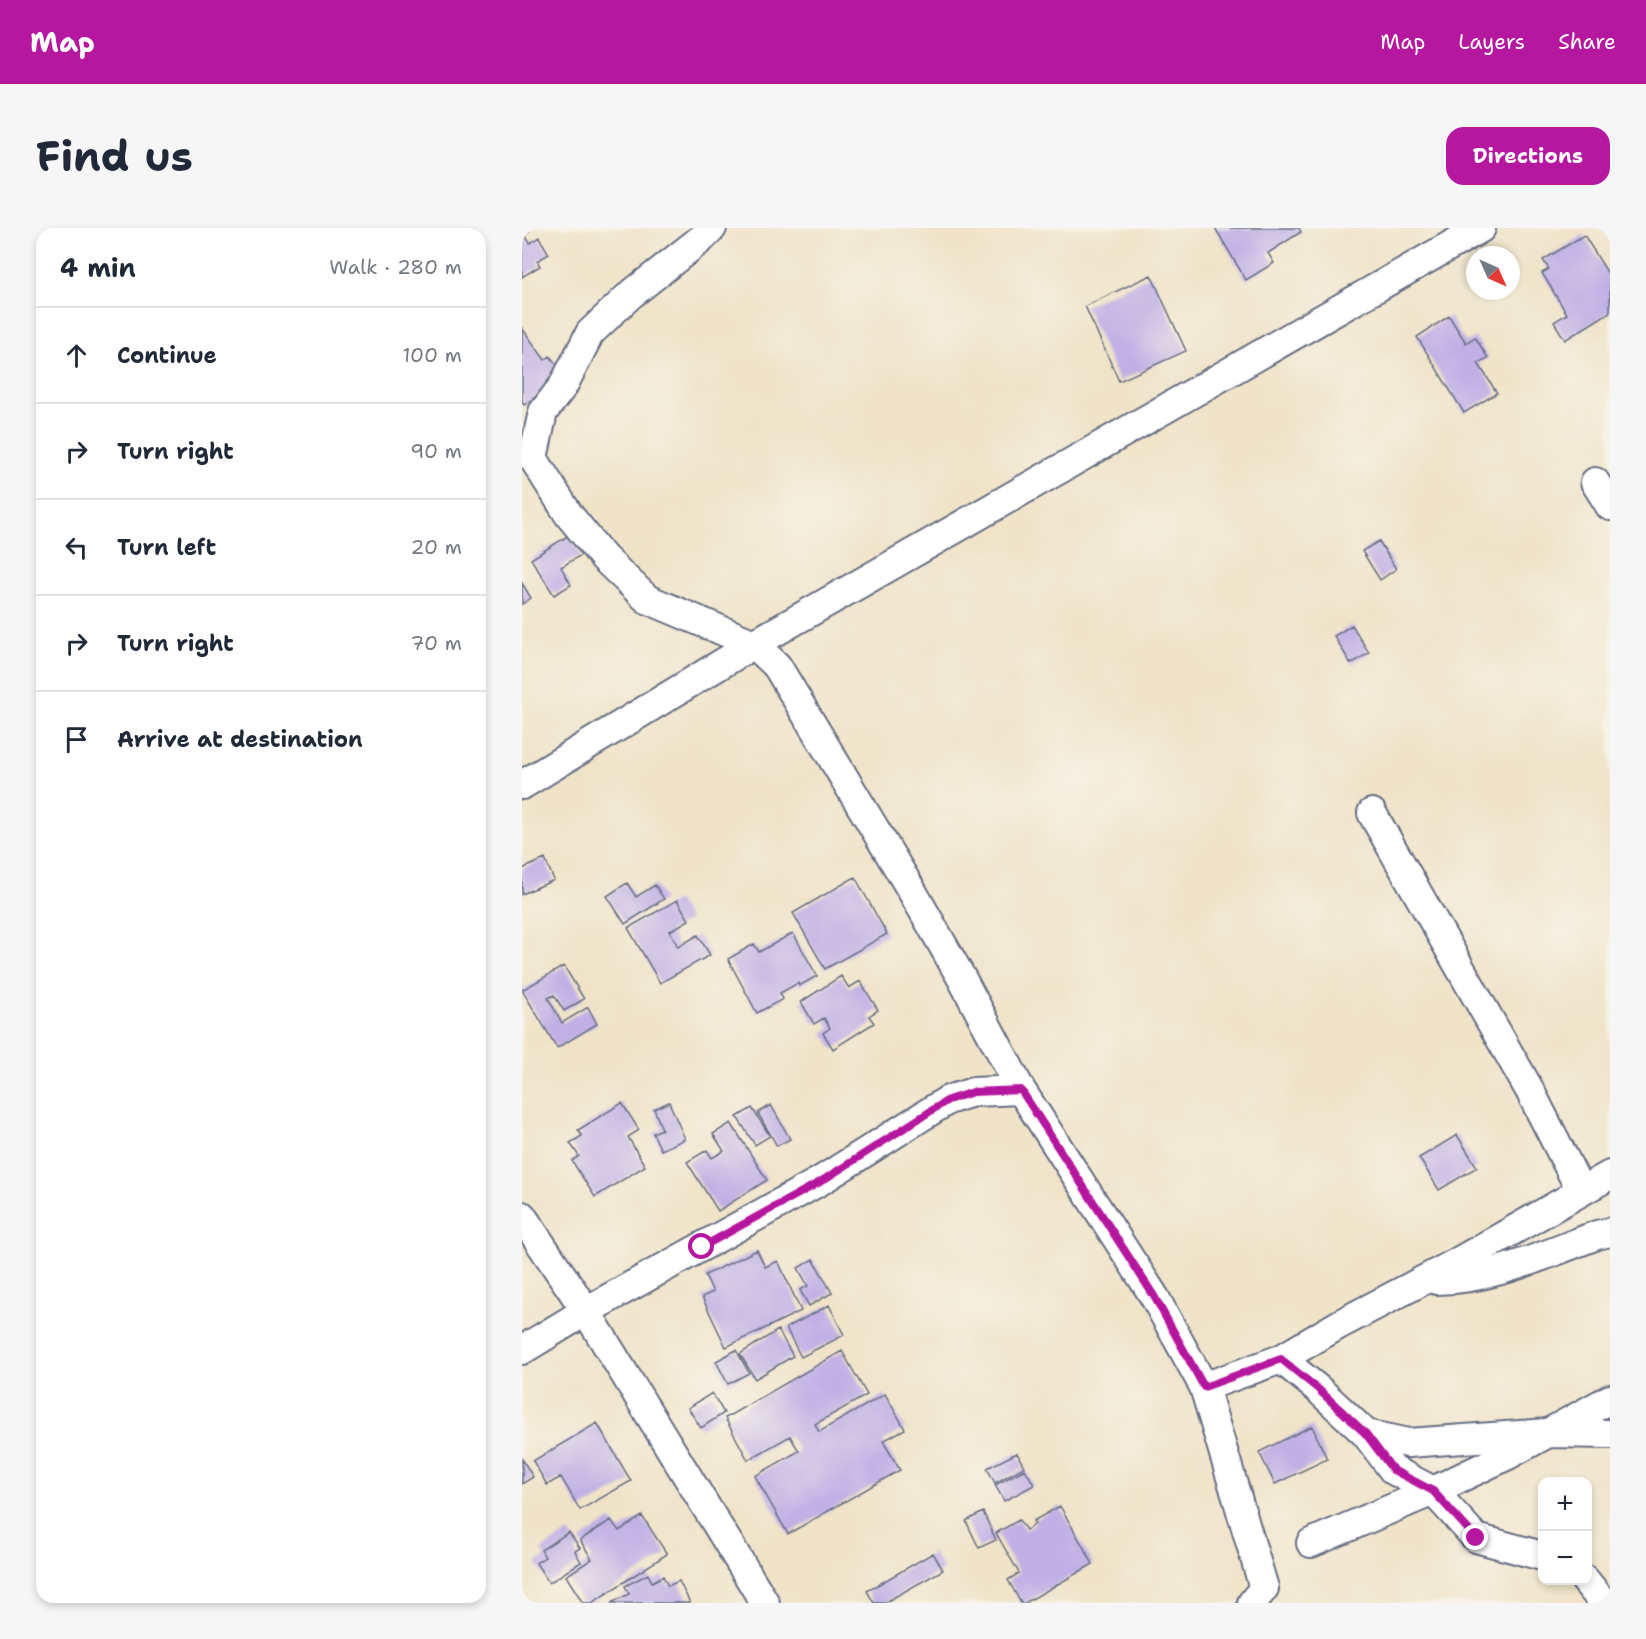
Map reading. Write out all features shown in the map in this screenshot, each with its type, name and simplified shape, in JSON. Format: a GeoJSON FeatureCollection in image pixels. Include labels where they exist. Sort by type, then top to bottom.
{"type":"FeatureCollection","features":[{"type":"Feature","properties":{"kind":"street"},"geometry":{"type":"LineString","coordinates":[[712,228],[629,296],[590,333],[563,386],[543,412],[533,458],[569,515],[604,558],[647,599],[754,644],[777,666],[961,977],[1021,1090],[1154,1296],[1204,1387],[1264,1588],[1252,1603]]}},
{"type":"Feature","properties":{"kind":"street"},"geometry":{"type":"LineString","coordinates":[[522,785],[754,644],[1481,228]]}},
{"type":"Feature","properties":{"kind":"street"},"geometry":{"type":"LineString","coordinates":[[1594,482],[1610,506]]}},
{"type":"Feature","properties":{"kind":"street"},"geometry":{"type":"LineString","coordinates":[[1372,813],[1529,1089],[1581,1191]]}},
{"type":"Feature","properties":{"kind":"street"},"geometry":{"type":"LineString","coordinates":[[522,1350],[586,1311],[820,1182],[948,1100],[973,1092],[1021,1090]]}},
{"type":"Feature","properties":{"kind":"street"},"geometry":{"type":"LineString","coordinates":[[1204,1387],[1281,1359],[1610,1176]]}},
{"type":"Feature","properties":{"kind":"street"},"geometry":{"type":"LineString","coordinates":[[522,1216],[586,1311],[765,1603]]}},
{"type":"Feature","properties":{"kind":"street"},"geometry":{"type":"LineString","coordinates":[[1424,1280],[1458,1280],[1522,1264],[1610,1232]]}},
{"type":"Feature","properties":{"kind":"street"},"geometry":{"type":"LineString","coordinates":[[1281,1359],[1318,1389],[1366,1434],[1393,1470],[1433,1491],[1476,1538],[1538,1555]]}},
{"type":"Feature","properties":{"kind":"street"},"geometry":{"type":"LineString","coordinates":[[1311,1543],[1433,1491],[1610,1399]]}},
{"type":"Feature","properties":{"kind":"street"},"geometry":{"type":"LineString","coordinates":[[1366,1434],[1408,1443],[1548,1433],[1610,1434]]}},
{"type":"Feature","properties":{"kind":"street"},"geometry":{"type":"LineString","coordinates":[[1588,1585],[1602,1601],[1607,1603]]}},
{"type":"Feature","properties":{"kind":"building"},"geometry":{"type":"Polygon","coordinates":[[[522,228],[527,228],[529,231],[524,234],[530,243],[539,237],[549,254],[537,261],[540,266],[522,277],[522,228]]]}},
{"type":"Feature","properties":{"kind":"building"},"geometry":{"type":"Polygon","coordinates":[[[1215,228],[1299,228],[1301,232],[1268,253],[1274,263],[1246,280],[1215,228]]]}},
{"type":"Feature","properties":{"kind":"building"},"geometry":{"type":"Polygon","coordinates":[[[1584,235],[1610,277],[1610,312],[1565,340],[1554,322],[1567,314],[1542,273],[1549,269],[1543,260],[1584,235]]]}},
{"type":"Feature","properties":{"kind":"building"},"geometry":{"type":"Polygon","coordinates":[[[1151,275],[1186,351],[1119,381],[1085,306],[1151,275]]]}},
{"type":"Feature","properties":{"kind":"building"},"geometry":{"type":"Polygon","coordinates":[[[1449,316],[1466,343],[1475,337],[1488,358],[1478,363],[1497,393],[1464,413],[1417,337],[1449,316]]]}},
{"type":"Feature","properties":{"kind":"building"},"geometry":{"type":"Polygon","coordinates":[[[522,328],[545,360],[550,356],[565,376],[524,405],[522,402],[522,328]]]}},
{"type":"Feature","properties":{"kind":"building"},"geometry":{"type":"Polygon","coordinates":[[[569,535],[581,555],[561,567],[571,585],[554,595],[531,559],[569,535]]]}},
{"type":"Feature","properties":{"kind":"building"},"geometry":{"type":"Polygon","coordinates":[[[1379,541],[1396,569],[1380,580],[1362,551],[1379,541]]]}},
{"type":"Feature","properties":{"kind":"building"},"geometry":{"type":"Polygon","coordinates":[[[522,583],[531,598],[522,604],[522,583]]]}},
{"type":"Feature","properties":{"kind":"building"},"geometry":{"type":"Polygon","coordinates":[[[1352,625],[1369,653],[1351,664],[1334,636],[1352,625]]]}},
{"type":"Feature","properties":{"kind":"building"},"geometry":{"type":"Polygon","coordinates":[[[545,859],[554,880],[522,894],[522,869],[545,859]]]}},
{"type":"Feature","properties":{"kind":"building"},"geometry":{"type":"Polygon","coordinates":[[[855,877],[887,934],[825,969],[793,913],[855,877]]]}},
{"type":"Feature","properties":{"kind":"building"},"geometry":{"type":"Polygon","coordinates":[[[627,883],[636,897],[655,885],[664,899],[625,924],[607,896],[627,883]]]}},
{"type":"Feature","properties":{"kind":"building"},"geometry":{"type":"Polygon","coordinates":[[[677,900],[689,920],[670,931],[678,947],[698,935],[710,955],[660,983],[628,928],[677,900]]]}},
{"type":"Feature","properties":{"kind":"building"},"geometry":{"type":"Polygon","coordinates":[[[793,933],[817,976],[780,993],[783,999],[757,1013],[728,959],[754,944],[759,952],[793,933]]]}},
{"type":"Feature","properties":{"kind":"building"},"geometry":{"type":"Polygon","coordinates":[[[564,966],[584,999],[564,1011],[554,995],[548,998],[562,1023],[588,1007],[597,1024],[557,1048],[522,990],[564,966]]]}},
{"type":"Feature","properties":{"kind":"building"},"geometry":{"type":"Polygon","coordinates":[[[841,976],[849,988],[860,981],[878,1010],[869,1016],[874,1023],[833,1049],[823,1033],[830,1028],[824,1018],[814,1024],[801,1002],[841,976]]]}},
{"type":"Feature","properties":{"kind":"building"},"geometry":{"type":"Polygon","coordinates":[[[669,1102],[685,1139],[661,1150],[653,1133],[662,1129],[654,1109],[669,1102]]]}},
{"type":"Feature","properties":{"kind":"building"},"geometry":{"type":"Polygon","coordinates":[[[622,1103],[639,1130],[628,1137],[645,1166],[595,1197],[572,1161],[579,1156],[570,1143],[582,1136],[578,1130],[622,1103]]]}},
{"type":"Feature","properties":{"kind":"building"},"geometry":{"type":"Polygon","coordinates":[[[771,1105],[790,1139],[777,1146],[758,1113],[771,1105]]]}},
{"type":"Feature","properties":{"kind":"building"},"geometry":{"type":"Polygon","coordinates":[[[752,1108],[770,1136],[755,1145],[737,1117],[752,1108]]]}},
{"type":"Feature","properties":{"kind":"building"},"geometry":{"type":"Polygon","coordinates":[[[731,1123],[767,1180],[718,1211],[687,1162],[707,1150],[712,1158],[724,1151],[713,1134],[731,1123]]]}},
{"type":"Feature","properties":{"kind":"building"},"geometry":{"type":"Polygon","coordinates":[[[1457,1135],[1477,1167],[1439,1190],[1419,1158],[1457,1135]]]}},
{"type":"Feature","properties":{"kind":"building"},"geometry":{"type":"Polygon","coordinates":[[[757,1250],[765,1267],[778,1261],[801,1311],[726,1347],[702,1297],[713,1292],[705,1275],[757,1250]]]}},
{"type":"Feature","properties":{"kind":"building"},"geometry":{"type":"Polygon","coordinates":[[[813,1259],[832,1293],[809,1306],[800,1290],[808,1286],[798,1268],[813,1259]]]}},
{"type":"Feature","properties":{"kind":"building"},"geometry":{"type":"Polygon","coordinates":[[[829,1305],[844,1335],[801,1357],[786,1328],[829,1305]]]}},
{"type":"Feature","properties":{"kind":"building"},"geometry":{"type":"Polygon","coordinates":[[[778,1330],[793,1356],[755,1379],[740,1354],[778,1330]]]}},
{"type":"Feature","properties":{"kind":"building"},"geometry":{"type":"Polygon","coordinates":[[[736,1350],[749,1373],[728,1384],[716,1361],[736,1350]]]}},
{"type":"Feature","properties":{"kind":"building"},"geometry":{"type":"Polygon","coordinates":[[[842,1351],[867,1395],[815,1424],[819,1432],[885,1394],[905,1429],[883,1441],[900,1470],[788,1534],[755,1476],[799,1451],[790,1436],[748,1460],[725,1418],[842,1351]]]}},
{"type":"Feature","properties":{"kind":"building"},"geometry":{"type":"Polygon","coordinates":[[[712,1393],[724,1413],[701,1428],[688,1408],[712,1393]]]}},
{"type":"Feature","properties":{"kind":"building"},"geometry":{"type":"Polygon","coordinates":[[[597,1423],[631,1481],[580,1510],[561,1477],[547,1485],[533,1461],[597,1423]]]}},
{"type":"Feature","properties":{"kind":"building"},"geometry":{"type":"Polygon","coordinates":[[[1312,1426],[1327,1459],[1275,1484],[1259,1452],[1312,1426]]]}},
{"type":"Feature","properties":{"kind":"building"},"geometry":{"type":"Polygon","coordinates":[[[1017,1453],[1024,1467],[995,1483],[987,1468],[1017,1453]]]}},
{"type":"Feature","properties":{"kind":"building"},"geometry":{"type":"Polygon","coordinates":[[[522,1459],[533,1477],[522,1484],[522,1459]]]}},
{"type":"Feature","properties":{"kind":"building"},"geometry":{"type":"Polygon","coordinates":[[[1025,1469],[1034,1485],[1004,1501],[995,1485],[1025,1469]]]}},
{"type":"Feature","properties":{"kind":"building"},"geometry":{"type":"Polygon","coordinates":[[[1060,1506],[1093,1564],[1025,1603],[1021,1603],[1008,1580],[1019,1573],[996,1533],[1019,1520],[1026,1530],[1035,1524],[1033,1521],[1060,1506]]]}},
{"type":"Feature","properties":{"kind":"building"},"geometry":{"type":"Polygon","coordinates":[[[983,1512],[996,1540],[979,1548],[966,1521],[983,1512]]]}},
{"type":"Feature","properties":{"kind":"building"},"geometry":{"type":"Polygon","coordinates":[[[642,1516],[667,1554],[592,1603],[583,1603],[566,1576],[592,1559],[580,1540],[611,1520],[619,1531],[642,1516]]]}},
{"type":"Feature","properties":{"kind":"building"},"geometry":{"type":"Polygon","coordinates":[[[569,1532],[580,1548],[575,1551],[581,1562],[549,1583],[536,1563],[545,1557],[541,1550],[569,1532]]]}},
{"type":"Feature","properties":{"kind":"building"},"geometry":{"type":"Polygon","coordinates":[[[933,1553],[943,1570],[884,1603],[874,1603],[867,1591],[933,1553]]]}},
{"type":"Feature","properties":{"kind":"building"},"geometry":{"type":"Polygon","coordinates":[[[648,1574],[652,1582],[663,1576],[668,1586],[679,1581],[690,1603],[611,1603],[629,1594],[625,1586],[648,1574]]]}},
{"type":"Feature","properties":{"kind":"route"},"geometry":{"type":"LineString","coordinates":[[702,1247],[820,1182],[948,1100],[973,1092],[1021,1090],[1154,1296],[1204,1387],[1281,1359],[1318,1389],[1366,1434],[1393,1470],[1433,1491],[1476,1538]]}}]}
